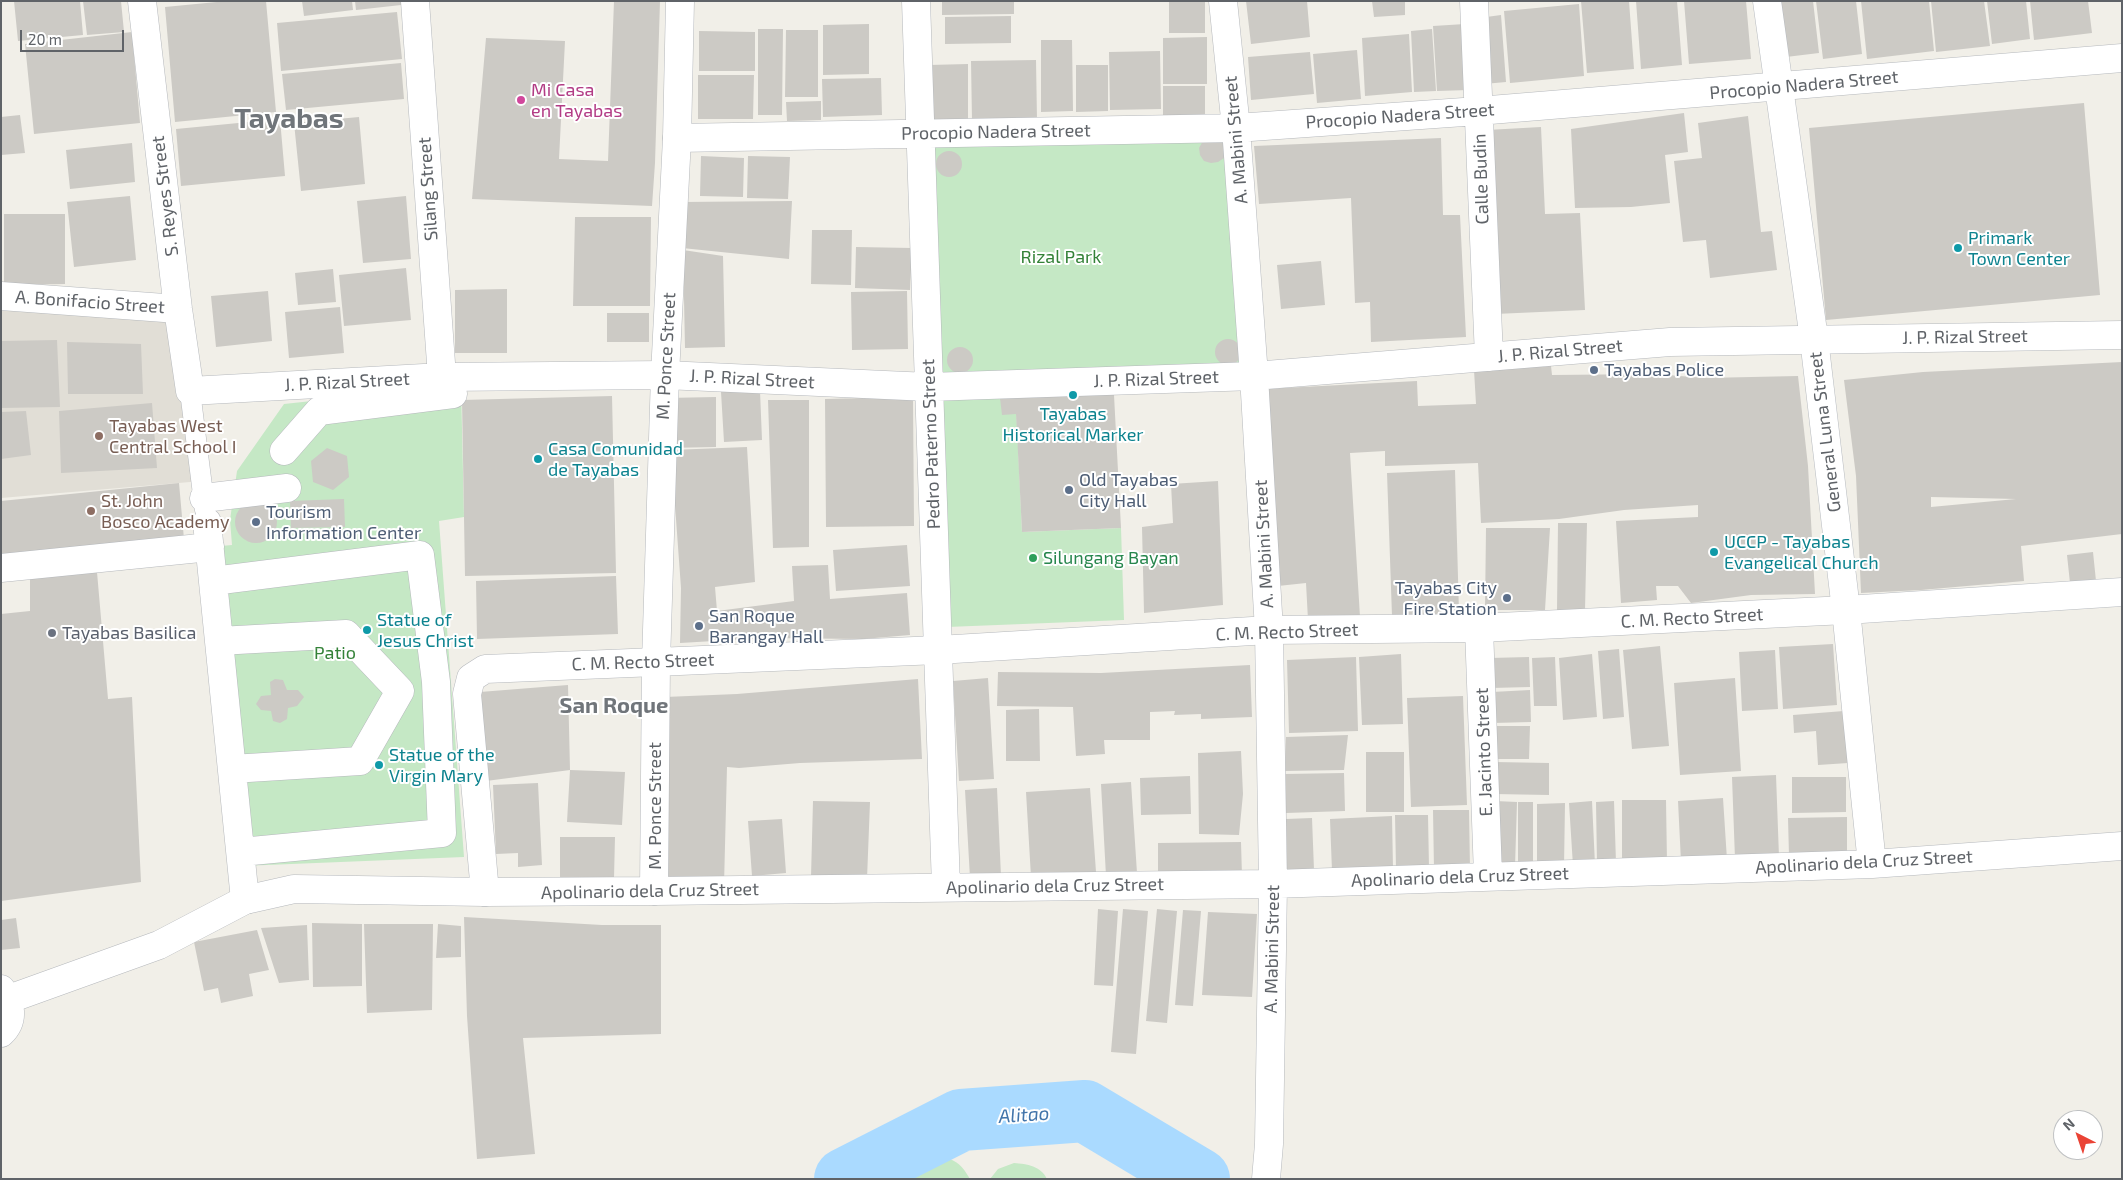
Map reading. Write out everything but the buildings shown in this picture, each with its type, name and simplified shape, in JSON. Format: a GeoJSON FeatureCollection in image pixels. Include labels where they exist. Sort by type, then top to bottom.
{"type":"FeatureCollection","features":[{"type":"Feature","properties":{"kind":"street","name":"S. Reyes Street"},"geometry":{"type":"LineString","coordinates":[[142,1],[178,309],[190,391]]}},
{"type":"Feature","properties":{"kind":"street","name":"Silang Street"},"geometry":{"type":"LineString","coordinates":[[415,1],[447,386]]}},
{"type":"Feature","properties":{"kind":"street","name":"M. Ponce Street"},"geometry":{"type":"LineString","coordinates":[[654,891],[656,662],[664,375],[677,138],[680,1]]}},
{"type":"Feature","properties":{"kind":"street","name":"Pedro Paterno Street"},"geometry":{"type":"LineString","coordinates":[[916,1],[946,887]]}},
{"type":"Feature","properties":{"kind":"street","name":"A. Mabini Street"},"geometry":{"type":"LineString","coordinates":[[1223,1],[1236,128],[1270,630],[1273,884],[1269,1144],[1266,1179]]}},
{"type":"Feature","properties":{"kind":"street","name":"Calle Budin"},"geometry":{"type":"LineString","coordinates":[[1474,1],[1488,357]]}},
{"type":"Feature","properties":{"kind":"street","name":"General Luna Street"},"geometry":{"type":"LineString","coordinates":[[1767,1],[1814,339],[1846,610],[1872,864]]}},
{"type":"Feature","properties":{"kind":"street","name":"Procopio Nadera Street"},"geometry":{"type":"LineString","coordinates":[[677,138],[1236,128],[1478,111],[2122,58]]}},
{"type":"Feature","properties":{"kind":"street","name":"A. Bonifacio Street"},"geometry":{"type":"LineString","coordinates":[[1,296],[178,309]]}},
{"type":"Feature","properties":{"kind":"street","name":"J. P. Rizal Street"},"geometry":{"type":"LineString","coordinates":[[190,391],[447,386],[664,375],[929,387],[1254,376],[1670,342],[2122,335]]}},
{"type":"Feature","properties":{"kind":"street"},"geometry":{"type":"LineString","coordinates":[[284,451],[318,411],[447,386]]}},
{"type":"Feature","properties":{"kind":"street"},"geometry":{"type":"LineString","coordinates":[[1,568],[207,523],[288,488]]}},
{"type":"Feature","properties":{"kind":"street"},"geometry":{"type":"LineString","coordinates":[[207,523],[246,900]]}},
{"type":"Feature","properties":{"kind":"street"},"geometry":{"type":"LineString","coordinates":[[213,581],[420,555],[436,682],[442,833],[241,852]]}},
{"type":"Feature","properties":{"kind":"street","name":"C. M. Recto Street"},"geometry":{"type":"LineString","coordinates":[[400,692],[436,682],[469,686],[485,669],[938,650],[1270,630],[1479,628],[1846,610],[2122,592]]}},
{"type":"Feature","properties":{"kind":"street","name":"E. Jacinto Street"},"geometry":{"type":"LineString","coordinates":[[1479,628],[1488,875]]}},
{"type":"Feature","properties":{"kind":"street"},"geometry":{"type":"LineString","coordinates":[[219,641],[346,634],[400,692],[360,761],[232,769]]}},
{"type":"Feature","properties":{"kind":"street"},"geometry":{"type":"LineString","coordinates":[[469,686],[485,892]]}},
{"type":"Feature","properties":{"kind":"street","name":"Apolinario dela Cruz Street"},"geometry":{"type":"LineString","coordinates":[[5,994],[159,945],[246,900],[294,889],[485,892],[1273,884],[1488,875],[1872,864],[2122,846]]}},
{"type":"Feature","properties":{"kind":"street"},"geometry":{"type":"LineString","coordinates":[[1,1033],[6,1028],[11,1014],[5,994]]}},
{"type":"Feature","properties":{"kind":"lane"},"geometry":{"type":"LineString","coordinates":[[190,391],[207,523]]}},
{"type":"Feature","properties":{"kind":"shaded area","name":"Tayabas West Central School I"},"geometry":{"type":"Polygon","coordinates":[[[1,296],[178,309],[202,481],[1,498],[1,296]]]}},
{"type":"Feature","properties":{"kind":"green space","name":"Rizal Park"},"geometry":{"type":"Polygon","coordinates":[[[1236,128],[1254,376],[1015,384],[1022,532],[1121,528],[1124,620],[947,627],[920,134],[1236,128]]]}},
{"type":"Feature","properties":{"kind":"green space","name":"Patio"},"geometry":{"type":"Polygon","coordinates":[[[461,385],[464,517],[439,521],[464,857],[242,866],[210,547],[232,545],[230,520],[237,471],[284,404],[461,385]]]}},
{"type":"Feature","properties":{"kind":"green space"},"geometry":{"type":"Polygon","coordinates":[[[933,1156],[950,1159],[959,1164],[970,1179],[849,1179],[906,1175],[917,1162],[933,1156]]]}},
{"type":"Feature","properties":{"kind":"green space"},"geometry":{"type":"Polygon","coordinates":[[[1014,1163],[1037,1168],[1047,1179],[990,1179],[998,1169],[1014,1163]]]}},
{"type":"Feature","properties":{"kind":"waterway","name":"Alitao"},"geometry":{"type":"LineString","coordinates":[[845,1179],[961,1120],[1085,1111],[1199,1179]]}},
{"type":"Feature","properties":{"kind":"place","name":"Mi Casa en Tayabas"},"geometry":{"type":"Point","coordinates":[521,100]}},
{"type":"Feature","properties":{"kind":"place","name":"Primark Town Center"},"geometry":{"type":"Point","coordinates":[1958,248]}},
{"type":"Feature","properties":{"kind":"place","name":"Tayabas Police"},"geometry":{"type":"Point","coordinates":[1594,370]}},
{"type":"Feature","properties":{"kind":"place","name":"Tayabas Historical Marker"},"geometry":{"type":"Point","coordinates":[1073,395]}},
{"type":"Feature","properties":{"kind":"place","name":"Tayabas West Central School I"},"geometry":{"type":"Point","coordinates":[99,436]}},
{"type":"Feature","properties":{"kind":"place","name":"Casa Comunidad de Tayabas"},"geometry":{"type":"Point","coordinates":[538,459]}},
{"type":"Feature","properties":{"kind":"place","name":"Old Tayabas City Hall"},"geometry":{"type":"Point","coordinates":[1069,490]}},
{"type":"Feature","properties":{"kind":"place","name":"St. John Bosco Academy"},"geometry":{"type":"Point","coordinates":[91,511]}},
{"type":"Feature","properties":{"kind":"place","name":"Tourism Information Center"},"geometry":{"type":"Point","coordinates":[256,522]}},
{"type":"Feature","properties":{"kind":"place","name":"UCCP - Tayabas Evangelical Church"},"geometry":{"type":"Point","coordinates":[1714,552]}},
{"type":"Feature","properties":{"kind":"place","name":"Silungang Bayan"},"geometry":{"type":"Point","coordinates":[1033,558]}},
{"type":"Feature","properties":{"kind":"place","name":"Tayabas City Fire Station"},"geometry":{"type":"Point","coordinates":[1507,598]}},
{"type":"Feature","properties":{"kind":"place","name":"San Roque Barangay Hall"},"geometry":{"type":"Point","coordinates":[699,626]}},
{"type":"Feature","properties":{"kind":"place","name":"Statue of Jesus Christ"},"geometry":{"type":"Point","coordinates":[367,630]}},
{"type":"Feature","properties":{"kind":"place","name":"Tayabas Basilica"},"geometry":{"type":"Point","coordinates":[52,633]}},
{"type":"Feature","properties":{"kind":"place","name":"Statue of the Virgin Mary"},"geometry":{"type":"Point","coordinates":[379,765]}},
{"type":"Feature","properties":{"kind":"district","name":"Tayabas"},"geometry":{"type":"Point","coordinates":[289,119]}},
{"type":"Feature","properties":{"kind":"district","name":"San Roque"},"geometry":{"type":"Point","coordinates":[614,706]}}]}
